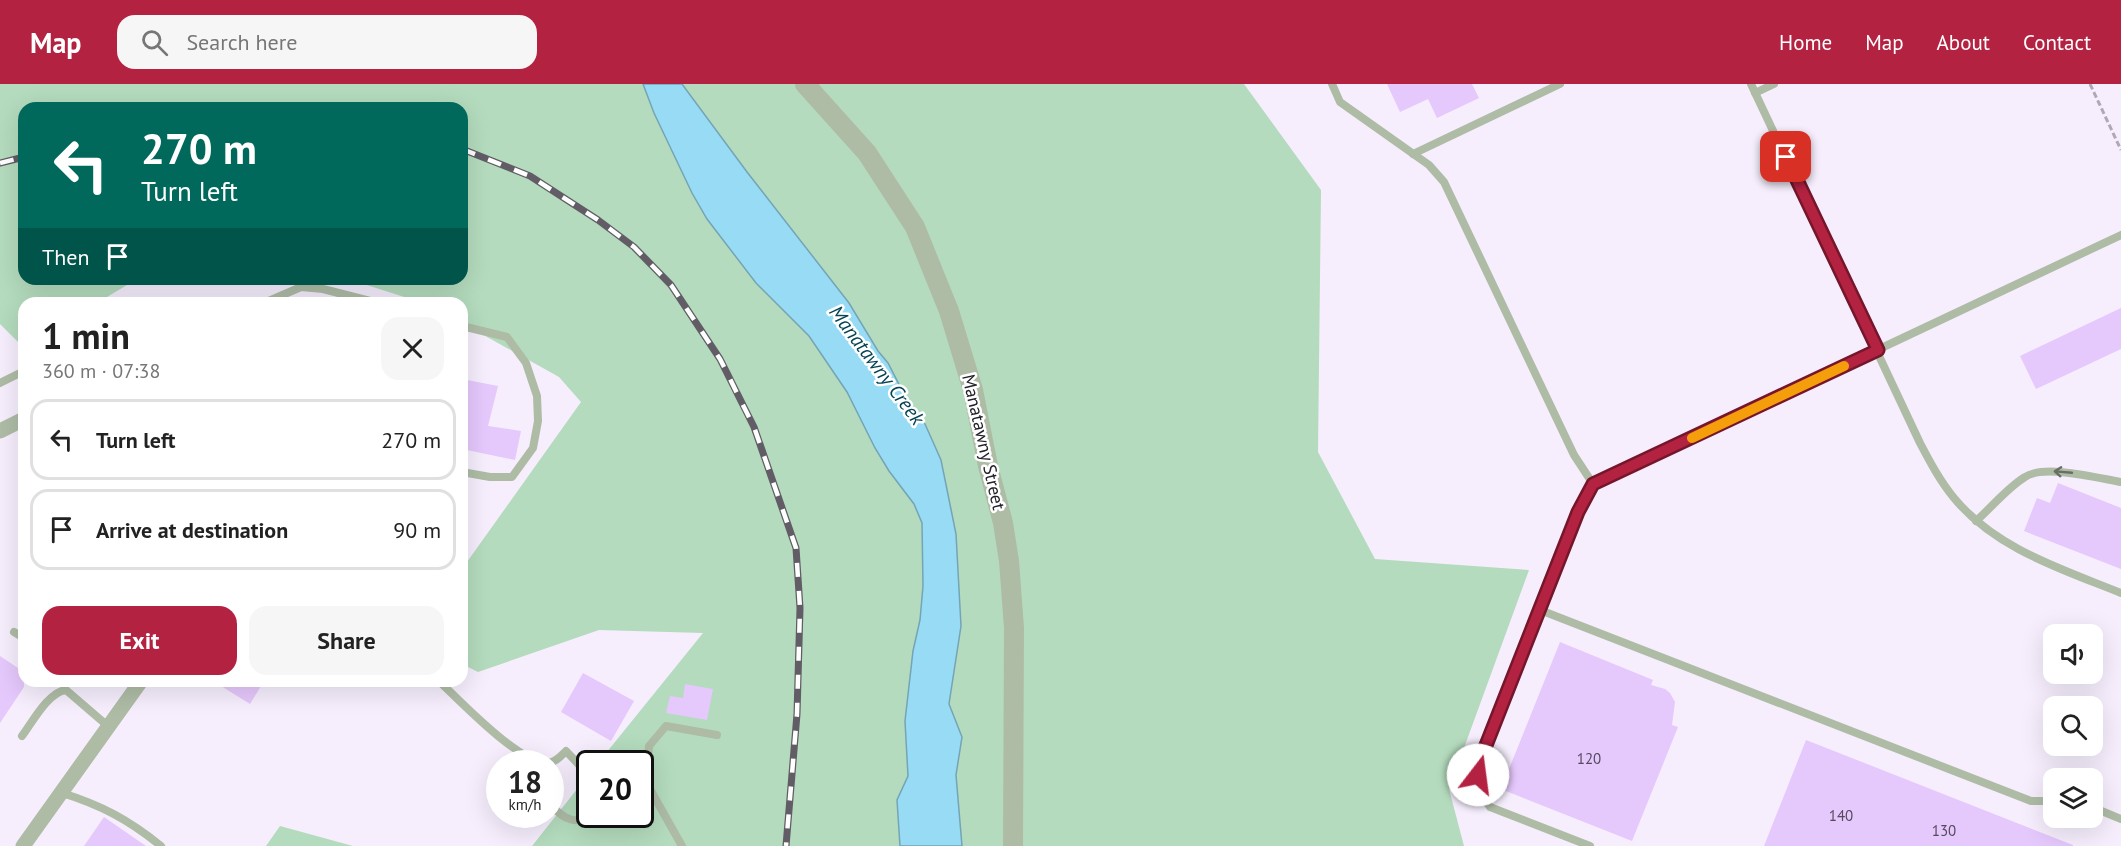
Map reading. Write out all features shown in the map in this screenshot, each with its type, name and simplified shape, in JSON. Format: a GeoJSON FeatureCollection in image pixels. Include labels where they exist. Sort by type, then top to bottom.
{"type":"FeatureCollection","features":[{"type":"Feature","properties":{"kind":"street","name":"Manatawny Street"},"geometry":{"type":"LineString","coordinates":[[805,84],[867,153],[915,227],[949,311],[973,390],[988,466],[1003,523],[1009,561],[1014,628],[1013,846]]}},
{"type":"Feature","properties":{"kind":"street"},"geometry":{"type":"LineString","coordinates":[[0,431],[18,422]]}},
{"type":"Feature","properties":{"kind":"street"},"geometry":{"type":"LineString","coordinates":[[23,846],[137,687]]}},
{"type":"Feature","properties":{"kind":"lane"},"geometry":{"type":"LineString","coordinates":[[1332,84],[1340,102],[1429,165],[1444,182],[1574,455],[1593,484]]}},
{"type":"Feature","properties":{"kind":"lane"},"geometry":{"type":"LineString","coordinates":[[1413,154],[1560,84]]}},
{"type":"Feature","properties":{"kind":"lane"},"geometry":{"type":"LineString","coordinates":[[1751,84],[1920,443],[1938,476],[1954,498],[1983,527],[2035,559],[2121,593]]}},
{"type":"Feature","properties":{"kind":"lane"},"geometry":{"type":"LineString","coordinates":[[1755,93],[1774,84]]}},
{"type":"Feature","properties":{"kind":"lane"},"geometry":{"type":"LineString","coordinates":[[1590,846],[1490,807],[1477,788],[1479,763],[1578,512],[1593,484],[2121,235]]}},
{"type":"Feature","properties":{"kind":"lane"},"geometry":{"type":"LineString","coordinates":[[286,297],[301,287],[323,289],[354,297]]}},
{"type":"Feature","properties":{"kind":"lane"},"geometry":{"type":"LineString","coordinates":[[468,327],[507,337],[526,363],[537,396],[538,421],[532,448],[512,477],[490,477],[468,473]]}},
{"type":"Feature","properties":{"kind":"lane"},"geometry":{"type":"LineString","coordinates":[[0,383],[18,374]]}},
{"type":"Feature","properties":{"kind":"lane"},"geometry":{"type":"LineString","coordinates":[[1976,521],[2026,476],[2051,471],[2121,482]]}},
{"type":"Feature","properties":{"kind":"lane"},"geometry":{"type":"LineString","coordinates":[[1540,610],[2031,801],[2043,801]]}},
{"type":"Feature","properties":{"kind":"lane"},"geometry":{"type":"LineString","coordinates":[[14,632],[18,635]]}},
{"type":"Feature","properties":{"kind":"lane"},"geometry":{"type":"LineString","coordinates":[[445,687],[478,720],[531,760],[547,763],[555,761],[566,751],[576,762]]}},
{"type":"Feature","properties":{"kind":"lane"},"geometry":{"type":"LineString","coordinates":[[22,736],[53,694],[66,690],[109,727]]}},
{"type":"Feature","properties":{"kind":"lane"},"geometry":{"type":"LineString","coordinates":[[682,846],[646,782],[649,746],[666,726],[717,735]]}},
{"type":"Feature","properties":{"kind":"lane"},"geometry":{"type":"LineString","coordinates":[[62,793],[95,803],[142,830],[161,846]]}},
{"type":"Feature","properties":{"kind":"lane"},"geometry":{"type":"LineString","coordinates":[[2103,812],[2121,819]]}},
{"type":"Feature","properties":{"kind":"path"},"geometry":{"type":"LineString","coordinates":[[2090,84],[2121,150]]}},
{"type":"Feature","properties":{"kind":"green space"},"geometry":{"type":"Polygon","coordinates":[[[0,84],[1244,84],[1321,190],[1318,452],[1375,559],[1529,570],[1449,789],[1464,846],[532,846],[546,828],[564,828],[564,806],[576,790],[576,828],[654,828],[654,750],[608,750],[703,633],[599,630],[478,672],[468,667],[468,561],[581,402],[559,377],[468,326],[468,297],[404,297],[367,285],[468,285],[468,102],[18,102],[18,285],[127,285],[107,297],[18,297],[18,342],[0,324],[0,84]]]}},
{"type":"Feature","properties":{"kind":"green space"},"geometry":{"type":"Polygon","coordinates":[[[280,826],[353,846],[266,846],[280,826]]]}},
{"type":"Feature","properties":{"kind":"water","name":"Manatawny Creek"},"geometry":{"type":"Polygon","coordinates":[[[643,84],[682,84],[849,303],[878,351],[888,363],[904,394],[925,424],[941,460],[956,534],[961,626],[949,704],[962,737],[956,775],[962,846],[900,846],[897,800],[908,776],[905,721],[923,586],[922,523],[914,504],[875,448],[847,392],[809,336],[756,283],[707,219],[654,113],[643,84]]]}},
{"type":"Feature","properties":{"kind":"building"},"geometry":{"type":"Polygon","coordinates":[[[1387,84],[1472,84],[1479,98],[1437,118],[1428,99],[1400,112],[1387,84]]]}},
{"type":"Feature","properties":{"kind":"building"},"geometry":{"type":"Polygon","coordinates":[[[2121,308],[2121,349],[2036,389],[2020,356],[2121,308]]]}},
{"type":"Feature","properties":{"kind":"building"},"geometry":{"type":"Polygon","coordinates":[[[468,380],[498,386],[488,426],[521,431],[515,460],[468,450],[468,380]]]}},
{"type":"Feature","properties":{"kind":"building"},"geometry":{"type":"Polygon","coordinates":[[[2058,483],[2121,508],[2121,569],[2024,531],[2037,498],[2050,503],[2058,483]]]}},
{"type":"Feature","properties":{"kind":"building"},"geometry":{"type":"Polygon","coordinates":[[[1560,642],[1653,680],[1651,685],[1665,689],[1675,702],[1672,725],[1678,727],[1632,841],[1501,789],[1560,642]]]}},
{"type":"Feature","properties":{"kind":"building"},"geometry":{"type":"Polygon","coordinates":[[[0,656],[18,668],[18,687],[24,687],[0,723],[0,656]]]}},
{"type":"Feature","properties":{"kind":"building"},"geometry":{"type":"Polygon","coordinates":[[[583,673],[634,701],[611,741],[561,712],[583,673]]]}},
{"type":"Feature","properties":{"kind":"building"},"geometry":{"type":"Polygon","coordinates":[[[685,684],[713,689],[707,720],[666,713],[670,696],[683,698],[685,684]]]}},
{"type":"Feature","properties":{"kind":"building"},"geometry":{"type":"Polygon","coordinates":[[[223,687],[260,687],[250,704],[223,687]]]}},
{"type":"Feature","properties":{"kind":"building"},"geometry":{"type":"Polygon","coordinates":[[[1806,740],[2073,845],[2073,846],[1764,846],[1806,740]]]}},
{"type":"Feature","properties":{"kind":"building"},"geometry":{"type":"Polygon","coordinates":[[[104,817],[146,846],[84,846],[104,817]]]}},
{"type":"Feature","properties":{"kind":"railway"},"geometry":{"type":"LineString","coordinates":[[468,151],[530,176],[598,220],[634,247],[671,285],[720,359],[754,427],[796,548],[800,608],[797,714],[786,846]]}},
{"type":"Feature","properties":{"kind":"railway"},"geometry":{"type":"LineString","coordinates":[[0,163],[18,158]]}},
{"type":"Feature","properties":{"kind":"slow traffic"},"geometry":{"type":"LineString","coordinates":[[1692,438],[1844,366]]}},
{"type":"Feature","properties":{"kind":"route"},"geometry":{"type":"LineString","coordinates":[[1478,775],[1479,763],[1578,512],[1593,484],[1878,350],[1786,157]]}}]}
